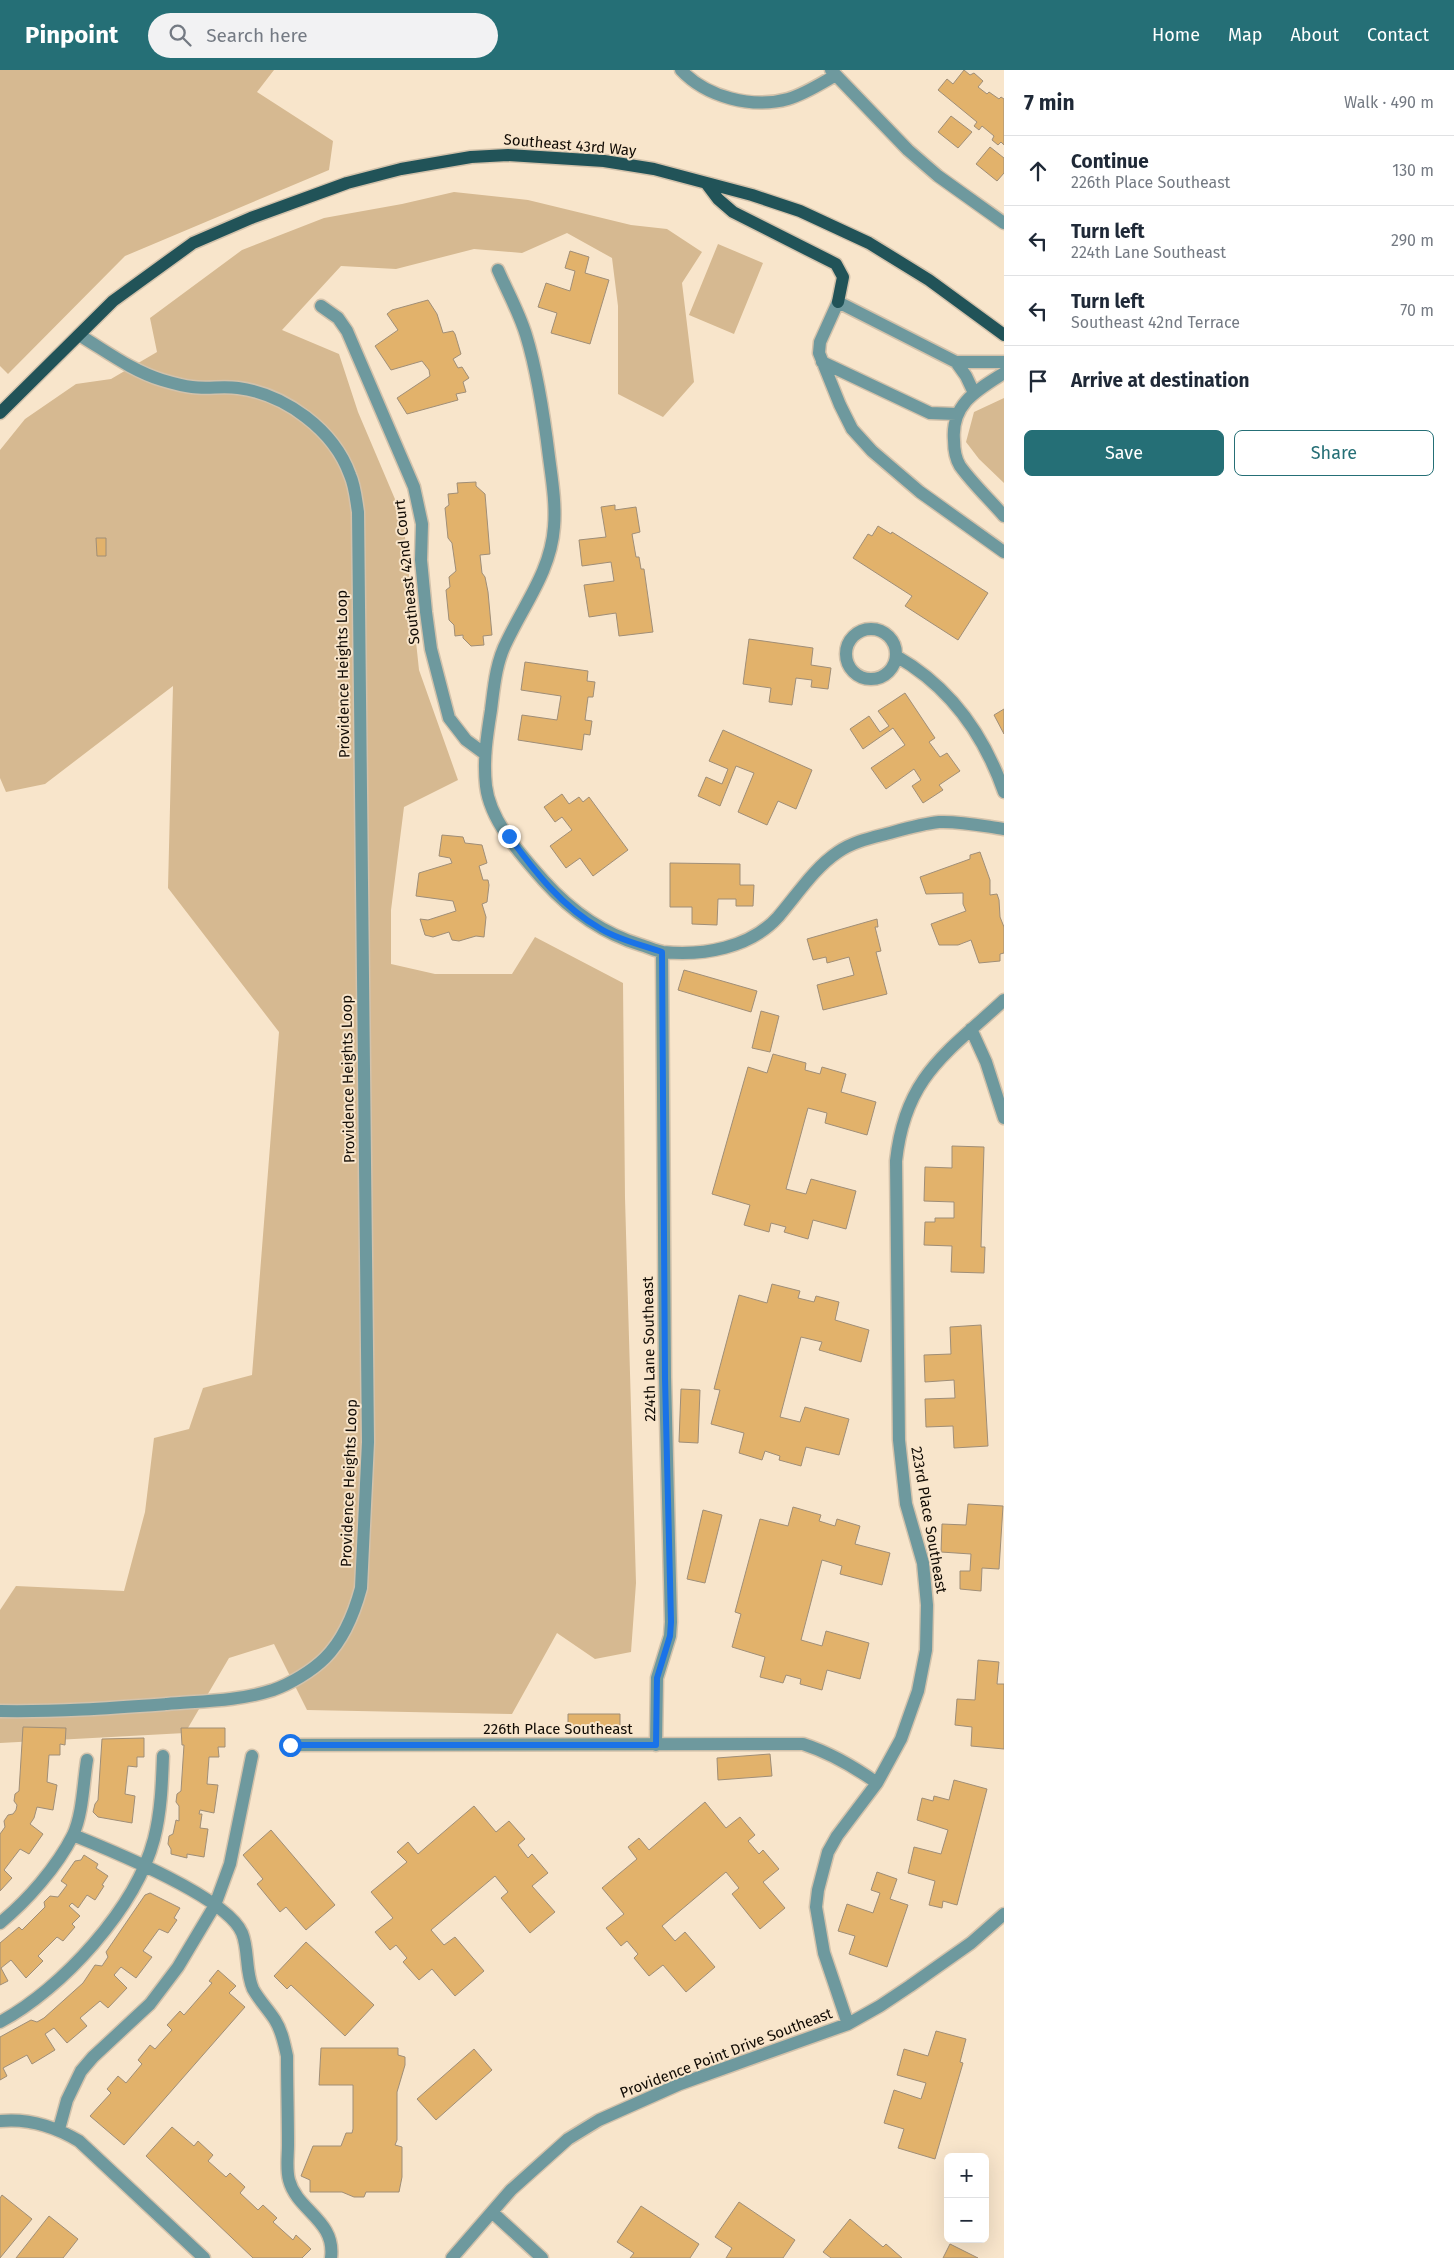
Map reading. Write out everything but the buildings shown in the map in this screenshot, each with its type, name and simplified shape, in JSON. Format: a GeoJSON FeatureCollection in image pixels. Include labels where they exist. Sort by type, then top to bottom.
{"type":"FeatureCollection","features":[{"type":"Feature","properties":{"kind":"main road","name":"Southeast 43rd Way"},"geometry":{"type":"LineString","coordinates":[[0,412],[113,301],[194,244],[252,218],[347,183],[401,169],[471,157],[516,156],[604,162],[654,169],[752,195],[800,211],[869,243],[929,280],[1004,335]]}},
{"type":"Feature","properties":{"kind":"main road"},"geometry":{"type":"LineString","coordinates":[[706,182],[718,198],[733,212],[836,264],[843,277],[838,302]]}},
{"type":"Feature","properties":{"kind":"street"},"geometry":{"type":"LineString","coordinates":[[681,70],[688,78],[726,97],[744,102],[767,103],[787,99],[807,91],[833,72],[908,150],[938,176],[1001,220]]}},
{"type":"Feature","properties":{"kind":"street"},"geometry":{"type":"LineString","coordinates":[[498,270],[525,331],[533,358],[545,424],[554,497],[555,523],[552,547],[544,570],[500,657],[484,754],[486,788],[493,812],[530,866],[580,916],[602,930],[627,941],[662,952],[713,950],[732,946],[752,937],[776,919],[827,860],[854,843],[917,826],[942,822],[1004,829]]}},
{"type":"Feature","properties":{"kind":"street"},"geometry":{"type":"LineString","coordinates":[[1004,362],[956,362],[838,302],[820,342],[819,353],[845,418],[860,439],[920,492],[1004,552]]}},
{"type":"Feature","properties":{"kind":"street","name":"Southeast 42nd Court"},"geometry":{"type":"LineString","coordinates":[[321,306],[338,318],[347,331],[414,487],[422,524],[421,560],[426,612],[436,666],[450,718],[466,740],[484,754]]}},
{"type":"Feature","properties":{"kind":"street","name":"Providence Heights Loop"},"geometry":{"type":"LineString","coordinates":[[0,1711],[65,1712],[216,1700],[274,1689],[308,1671],[325,1659],[347,1627],[355,1610],[361,1588],[368,1442],[368,1390],[358,512],[351,475],[337,450],[320,428],[278,400],[260,392],[237,388],[192,387],[162,380],[137,370],[79,335]]}},
{"type":"Feature","properties":{"kind":"street"},"geometry":{"type":"LineString","coordinates":[[822,362],[930,413],[956,414]]}},
{"type":"Feature","properties":{"kind":"street"},"geometry":{"type":"LineString","coordinates":[[956,362],[966,376],[974,393]]}},
{"type":"Feature","properties":{"kind":"street"},"geometry":{"type":"LineString","coordinates":[[1004,373],[974,393],[956,414],[953,432],[955,454],[959,465],[1004,516]]}},
{"type":"Feature","properties":{"kind":"street"},"geometry":{"type":"LineString","coordinates":[[896,656],[894,664],[884,676],[869,679],[861,678],[849,668],[846,652],[851,638],[857,633],[872,629],[880,631],[892,641],[896,656],[927,678],[958,706],[980,738],[1004,792]]}},
{"type":"Feature","properties":{"kind":"street","name":"224th Lane Southeast"},"geometry":{"type":"LineString","coordinates":[[656,1745],[657,1678],[670,1636],[671,1622],[665,1378],[662,952]]}},
{"type":"Feature","properties":{"kind":"street","name":"223rd Place Southeast"},"geometry":{"type":"LineString","coordinates":[[848,2024],[824,1953],[816,1907],[818,1890],[828,1852],[837,1836],[877,1783],[901,1739],[911,1711],[926,1650],[927,1605],[923,1563],[906,1504],[899,1440],[896,1161],[898,1135],[917,1088],[936,1062],[1004,1000]]}},
{"type":"Feature","properties":{"kind":"street"},"geometry":{"type":"LineString","coordinates":[[971,1029],[986,1062],[1004,1118]]}},
{"type":"Feature","properties":{"kind":"street","name":"226th Place Southeast"},"geometry":{"type":"LineString","coordinates":[[290,1745],[803,1744],[827,1752],[877,1783]]}},
{"type":"Feature","properties":{"kind":"street"},"geometry":{"type":"LineString","coordinates":[[0,2022],[19,2012],[47,1991],[79,1961],[103,1932],[124,1901],[144,1865],[154,1840],[159,1813],[163,1756]]}},
{"type":"Feature","properties":{"kind":"street"},"geometry":{"type":"LineString","coordinates":[[59,2129],[67,2100],[81,2071],[93,2057],[150,2004],[178,1967],[215,1905],[230,1864],[252,1756]]}},
{"type":"Feature","properties":{"kind":"street"},"geometry":{"type":"LineString","coordinates":[[0,1923],[38,1886],[73,1835],[79,1813],[87,1760]]}},
{"type":"Feature","properties":{"kind":"street"},"geometry":{"type":"LineString","coordinates":[[73,1835],[144,1865],[215,1905],[242,1932],[252,1987],[276,2022],[283,2036],[287,2056],[288,2178],[299,2200],[313,2213],[330,2236],[331,2258]]}},
{"type":"Feature","properties":{"kind":"street","name":"Providence Point Drive Southeast"},"geometry":{"type":"LineString","coordinates":[[452,2258],[511,2190],[568,2139],[599,2120],[680,2084],[848,2024],[880,2006],[971,1943],[1004,1914]]}},
{"type":"Feature","properties":{"kind":"street"},"geometry":{"type":"LineString","coordinates":[[0,2122],[35,2122],[59,2129],[79,2141],[204,2258]]}},
{"type":"Feature","properties":{"kind":"street"},"geometry":{"type":"LineString","coordinates":[[492,2212],[542,2258]]}},
{"type":"Feature","properties":{"kind":"shaded area"},"geometry":{"type":"Polygon","coordinates":[[[0,70],[274,70],[257,92],[333,141],[329,170],[125,256],[8,374],[0,366],[0,70]]]}},
{"type":"Feature","properties":{"kind":"shaded area"},"geometry":{"type":"Polygon","coordinates":[[[454,192],[528,200],[631,225],[667,229],[702,252],[682,283],[694,382],[663,417],[618,394],[618,306],[612,258],[567,233],[522,253],[474,249],[396,269],[341,266],[282,330],[339,354],[358,412],[403,518],[419,670],[458,780],[404,807],[391,910],[391,964],[435,974],[512,974],[535,937],[623,983],[625,1198],[636,1583],[631,1652],[595,1659],[557,1633],[512,1714],[307,1710],[274,1644],[229,1658],[185,1733],[0,1743],[0,1610],[16,1586],[124,1591],[145,1512],[154,1438],[189,1429],[203,1388],[252,1375],[279,1032],[168,888],[173,686],[45,784],[6,792],[0,778],[0,450],[25,419],[76,384],[111,379],[157,352],[150,318],[242,250],[324,218],[402,204],[454,192]]]}},
{"type":"Feature","properties":{"kind":"shaded area"},"geometry":{"type":"Polygon","coordinates":[[[718,244],[763,263],[734,334],[689,315],[718,244]]]}},
{"type":"Feature","properties":{"kind":"shaded area"},"geometry":{"type":"Polygon","coordinates":[[[1004,398],[1004,483],[979,459],[966,442],[974,412],[1004,398]]]}},
{"type":"Feature","properties":{"kind":"route"},"geometry":{"type":"LineString","coordinates":[[290,1745],[656,1745],[655,1698],[657,1678],[670,1636],[671,1622],[665,1378],[662,952],[627,941],[602,930],[580,916],[530,866],[509,836]]}}]}
